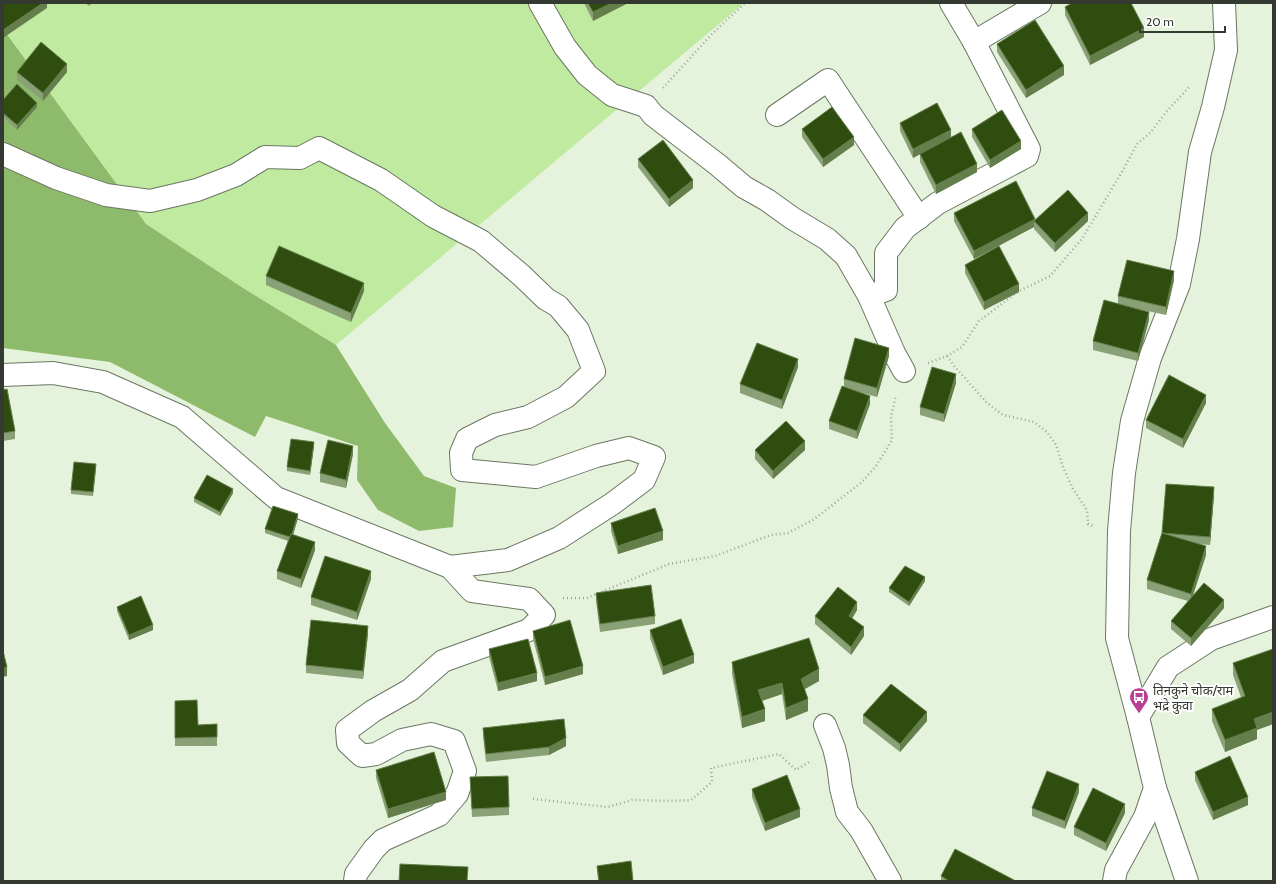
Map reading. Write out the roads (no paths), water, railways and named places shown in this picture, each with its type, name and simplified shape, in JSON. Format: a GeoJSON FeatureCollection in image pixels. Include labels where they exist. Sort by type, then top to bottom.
{"type":"FeatureCollection","features":[{"type":"Feature","properties":{"kind":"street"},"geometry":{"type":"LineString","coordinates":[[540,3],[565,47],[586,75],[612,95],[646,106],[653,114],[744,187],[767,200],[792,218],[832,243],[846,256],[869,296],[894,353],[904,371]]}},
{"type":"Feature","properties":{"kind":"street"},"geometry":{"type":"LineString","coordinates":[[869,296],[886,290],[886,253],[905,228],[938,203],[1027,156],[1029,149],[974,42],[951,3]]}},
{"type":"Feature","properties":{"kind":"street"},"geometry":{"type":"LineString","coordinates":[[974,42],[1040,3]]}},
{"type":"Feature","properties":{"kind":"street"},"geometry":{"type":"LineString","coordinates":[[1187,881],[1155,788],[1138,717],[1116,638],[1119,531],[1124,473],[1132,421],[1150,358],[1179,284],[1188,239],[1200,152],[1213,107],[1226,50],[1224,3]]}},
{"type":"Feature","properties":{"kind":"street"},"geometry":{"type":"LineString","coordinates":[[777,115],[828,80],[919,218]]}},
{"type":"Feature","properties":{"kind":"street"},"geometry":{"type":"LineString","coordinates":[[3,154],[56,178],[106,196],[150,201],[197,190],[236,175],[265,157],[300,158],[319,148],[381,180],[433,216],[481,241],[521,275],[546,299],[558,306],[578,330],[594,370],[566,397],[528,417],[495,425],[467,439],[461,453],[462,470],[536,477],[596,456],[629,448],[654,457],[644,480],[612,504],[560,538],[508,560],[450,567]]}},
{"type":"Feature","properties":{"kind":"street"},"geometry":{"type":"LineString","coordinates":[[3,375],[53,373],[103,382],[182,416],[276,498],[450,567],[472,591],[529,599],[544,615],[529,630],[443,661],[410,690],[374,711],[347,730],[348,743],[362,756],[376,754],[402,740],[431,734],[454,741],[465,771],[457,794],[439,815],[383,840],[374,849],[356,874],[355,881]]}},
{"type":"Feature","properties":{"kind":"street"},"geometry":{"type":"LineString","coordinates":[[1138,717],[1168,667],[1211,640],[1273,616]]}},
{"type":"Feature","properties":{"kind":"street"},"geometry":{"type":"LineString","coordinates":[[826,725],[834,748],[847,812],[861,830],[890,881]]}},
{"type":"Feature","properties":{"kind":"street"},"geometry":{"type":"LineString","coordinates":[[1114,881],[1116,870],[1145,817],[1155,788]]}},
{"type":"Feature","properties":{"kind":"place","name":"तिनकुने चोक/राम भद्रे कुवा"},"geometry":{"type":"Point","coordinates":[1139,714]}}]}
